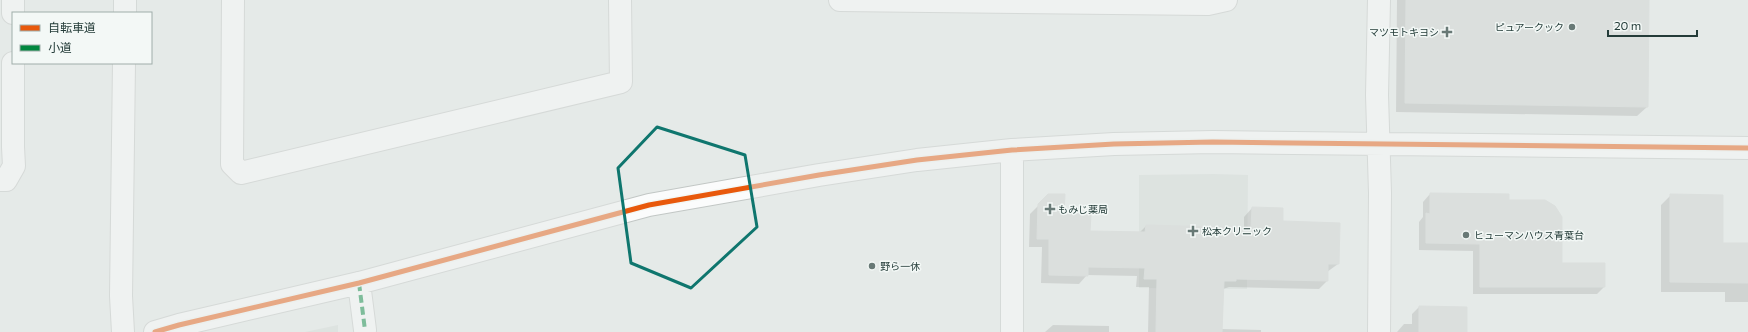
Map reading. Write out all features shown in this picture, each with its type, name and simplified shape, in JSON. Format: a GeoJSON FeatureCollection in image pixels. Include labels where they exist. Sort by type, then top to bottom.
{"type":"FeatureCollection","features":[{"type":"Feature","properties":{"kind":"street"},"geometry":{"type":"LineString","coordinates":[[13,0],[13,12]]}},
{"type":"Feature","properties":{"kind":"street"},"geometry":{"type":"LineString","coordinates":[[125,0],[125,12]]}},
{"type":"Feature","properties":{"kind":"street"},"geometry":{"type":"LineString","coordinates":[[233,0],[232,164],[241,173],[620,82],[620,0]]}},
{"type":"Feature","properties":{"kind":"street"},"geometry":{"type":"LineString","coordinates":[[840,0],[1208,4],[1226,0]]}},
{"type":"Feature","properties":{"kind":"street"},"geometry":{"type":"LineString","coordinates":[[1378,0],[1378,144],[1380,193],[1379,332]]}},
{"type":"Feature","properties":{"kind":"street"},"geometry":{"type":"LineString","coordinates":[[0,180],[6,180],[14,166],[13,64]]}},
{"type":"Feature","properties":{"kind":"street"},"geometry":{"type":"LineString","coordinates":[[123,332],[121,296],[124,64]]}},
{"type":"Feature","properties":{"kind":"street"},"geometry":{"type":"LineString","coordinates":[[155,332],[179,325],[359,283],[648,206],[917,160],[1012,150],[1114,144],[1213,142],[1748,148]]}},
{"type":"Feature","properties":{"kind":"street"},"geometry":{"type":"LineString","coordinates":[[1012,150],[1012,332]]}},
{"type":"Feature","properties":{"kind":"street"},"geometry":{"type":"LineString","coordinates":[[359,283],[365,330]]}},
{"type":"Feature","properties":{"kind":"highlighted area"},"geometry":{"type":"Polygon","coordinates":[[[657,127],[745,155],[757,227],[691,288],[631,263],[618,168],[657,127]]]}},
{"type":"Feature","properties":{"kind":"shaded area","name":"松本クリニック"},"geometry":{"type":"Polygon","coordinates":[[[1139,175],[1248,175],[1247,289],[1139,288],[1139,175]]]}},
{"type":"Feature","properties":{"kind":"shaded area"},"geometry":{"type":"Polygon","coordinates":[[[338,325],[338,332],[305,332],[338,325]]]}},
{"type":"Feature","properties":{"kind":"building","name":"ピュアークック"},"geometry":{"type":"Polygon","coordinates":[[[1406,0],[1649,0],[1648,107],[1405,103],[1406,0]]]}},
{"type":"Feature","properties":{"kind":"building"},"geometry":{"type":"Polygon","coordinates":[[[1430,193],[1509,194],[1509,200],[1545,200],[1555,206],[1562,217],[1562,263],[1605,263],[1605,287],[1480,287],[1480,244],[1426,243],[1426,213],[1430,214],[1430,193]]]}},
{"type":"Feature","properties":{"kind":"building"},"geometry":{"type":"Polygon","coordinates":[[[1048,194],[1065,194],[1064,214],[1091,214],[1090,231],[1145,232],[1146,225],[1251,228],[1252,207],[1283,208],[1283,221],[1340,223],[1339,264],[1328,264],[1328,281],[1236,279],[1236,281],[1224,281],[1222,332],[1156,332],[1157,279],[1144,279],[1145,268],[1088,267],[1088,276],[1049,275],[1049,239],[1037,239],[1038,204],[1048,194]]]}},
{"type":"Feature","properties":{"kind":"building"},"geometry":{"type":"Polygon","coordinates":[[[1670,194],[1723,195],[1723,243],[1748,243],[1748,283],[1670,282],[1670,194]]]}},
{"type":"Feature","properties":{"kind":"building"},"geometry":{"type":"Polygon","coordinates":[[[1419,306],[1467,307],[1467,332],[1419,332],[1419,306]]]}},
{"type":"Feature","properties":{"kind":"marked path"},"geometry":{"type":"LineString","coordinates":[[359,283],[365,330]]}},
{"type":"Feature","properties":{"kind":"cycle path"},"geometry":{"type":"LineString","coordinates":[[155,332],[179,325],[359,283],[649,205],[819,175],[917,160],[1012,150],[1114,144],[1213,142],[1748,148]]}},
{"type":"Feature","properties":{"kind":"place","name":"ピュアークック"},"geometry":{"type":"Point","coordinates":[1572,27]}},
{"type":"Feature","properties":{"kind":"place","name":"マツモトキヨシ"},"geometry":{"type":"Point","coordinates":[1447,32]}},
{"type":"Feature","properties":{"kind":"place","name":"もみじ薬局"},"geometry":{"type":"Point","coordinates":[1050,209]}},
{"type":"Feature","properties":{"kind":"place","name":"松本クリニック"},"geometry":{"type":"Point","coordinates":[1193,231]}},
{"type":"Feature","properties":{"kind":"place","name":"ヒューマンハウス青葉台"},"geometry":{"type":"Point","coordinates":[1466,235]}},
{"type":"Feature","properties":{"kind":"place","name":"野ら一休"},"geometry":{"type":"Point","coordinates":[872,266]}}]}
